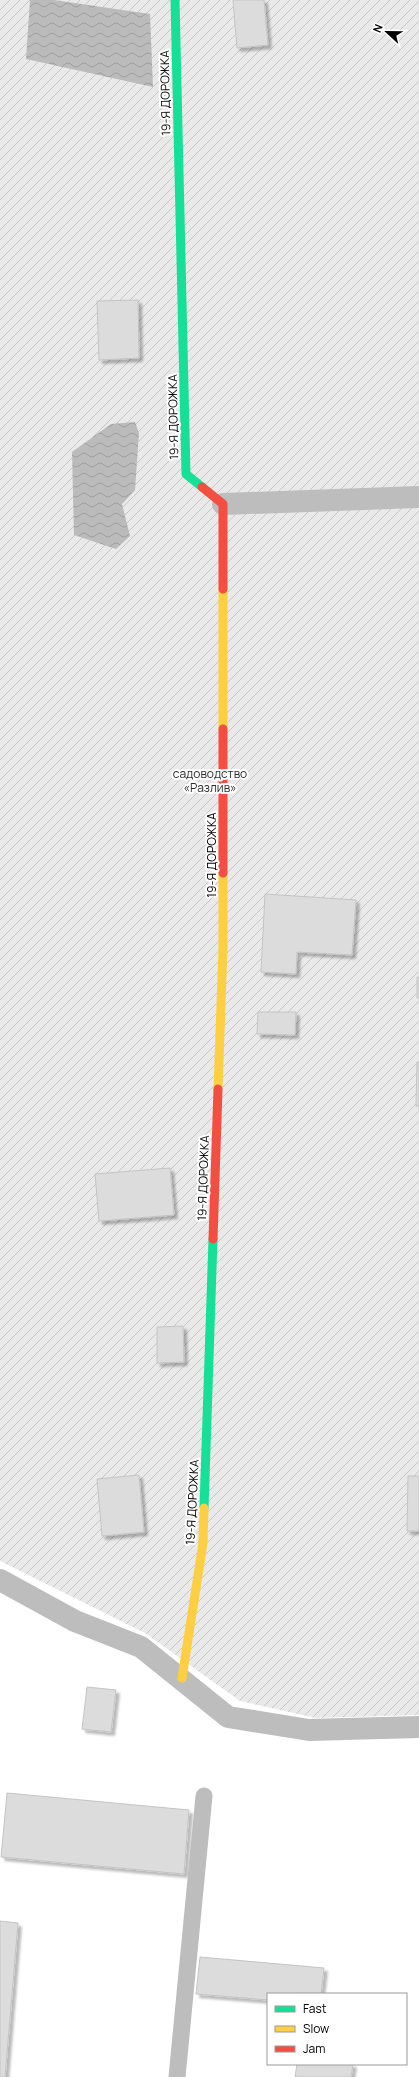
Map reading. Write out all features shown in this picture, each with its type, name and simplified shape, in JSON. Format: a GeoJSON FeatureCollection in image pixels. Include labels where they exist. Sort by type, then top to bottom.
{"type":"FeatureCollection","features":[{"type":"Feature","properties":{"kind":"street","name":"19-Я ДОРОЖКА"},"geometry":{"type":"LineString","coordinates":[[175,0],[186,474],[223,504],[223,949],[204,1519],[203,1543],[182,1678]]}},
{"type":"Feature","properties":{"kind":"street"},"geometry":{"type":"LineString","coordinates":[[223,504],[419,497]]}},
{"type":"Feature","properties":{"kind":"street"},"geometry":{"type":"LineString","coordinates":[[0,1580],[75,1621],[141,1647],[182,1678],[228,1717],[309,1730],[419,1727]]}},
{"type":"Feature","properties":{"kind":"lane"},"geometry":{"type":"LineString","coordinates":[[177,2077],[204,1796]]}},
{"type":"Feature","properties":{"kind":"green space","name":"садоводство «Разлив»"},"geometry":{"type":"Polygon","coordinates":[[[0,0],[419,0],[419,1715],[316,1718],[240,1701],[145,1633],[0,1561],[0,0]]]}},
{"type":"Feature","properties":{"kind":"water"},"geometry":{"type":"Polygon","coordinates":[[[30,0],[54,0],[150,14],[153,87],[26,59],[30,0]]]}},
{"type":"Feature","properties":{"kind":"water"},"geometry":{"type":"Polygon","coordinates":[[[135,422],[139,433],[135,490],[122,504],[130,536],[116,549],[74,535],[72,452],[111,424],[135,422]]]}},
{"type":"Feature","properties":{"kind":"building"},"geometry":{"type":"Polygon","coordinates":[[[233,0],[264,0],[268,45],[237,48],[233,0]]]}},
{"type":"Feature","properties":{"kind":"building"},"geometry":{"type":"Polygon","coordinates":[[[138,300],[139,358],[99,360],[97,301],[138,300]]]}},
{"type":"Feature","properties":{"kind":"building"},"geometry":{"type":"Polygon","coordinates":[[[265,894],[356,900],[352,955],[297,952],[296,974],[261,972],[265,894]]]}},
{"type":"Feature","properties":{"kind":"building"},"geometry":{"type":"Polygon","coordinates":[[[417,977],[419,977],[419,998],[417,998],[417,977]]]}},
{"type":"Feature","properties":{"kind":"building"},"geometry":{"type":"Polygon","coordinates":[[[258,1012],[296,1012],[295,1035],[257,1034],[258,1012]]]}},
{"type":"Feature","properties":{"kind":"building"},"geometry":{"type":"Polygon","coordinates":[[[417,1062],[419,1062],[419,1106],[416,1106],[417,1062]]]}},
{"type":"Feature","properties":{"kind":"building"},"geometry":{"type":"Polygon","coordinates":[[[170,1168],[174,1215],[99,1221],[95,1174],[170,1168]]]}},
{"type":"Feature","properties":{"kind":"building"},"geometry":{"type":"Polygon","coordinates":[[[183,1326],[184,1362],[157,1363],[157,1327],[183,1326]]]}},
{"type":"Feature","properties":{"kind":"building"},"geometry":{"type":"Polygon","coordinates":[[[139,1475],[144,1532],[102,1536],[97,1479],[139,1475]]]}},
{"type":"Feature","properties":{"kind":"building"},"geometry":{"type":"Polygon","coordinates":[[[408,1476],[419,1476],[419,1531],[407,1531],[408,1476]]]}},
{"type":"Feature","properties":{"kind":"building"},"geometry":{"type":"Polygon","coordinates":[[[87,1687],[116,1690],[111,1732],[82,1729],[87,1687]]]}},
{"type":"Feature","properties":{"kind":"building"},"geometry":{"type":"Polygon","coordinates":[[[7,1793],[189,1810],[184,1874],[1,1857],[7,1793]]]}},
{"type":"Feature","properties":{"kind":"building"},"geometry":{"type":"Polygon","coordinates":[[[0,1921],[18,1923],[5,2077],[0,2077],[0,1921]]]}},
{"type":"Feature","properties":{"kind":"building"},"geometry":{"type":"Polygon","coordinates":[[[200,1957],[324,1968],[321,1993],[267,1993],[267,2000],[196,1994],[200,1957]]]}},
{"type":"Feature","properties":{"kind":"building"},"geometry":{"type":"Polygon","coordinates":[[[297,2065],[353,2065],[351,2077],[295,2077],[297,2065]]]}},
{"type":"Feature","properties":{"kind":"traffic: fast"},"geometry":{"type":"LineString","coordinates":[[175,0],[186,474],[202,487]]}},
{"type":"Feature","properties":{"kind":"traffic: fast"},"geometry":{"type":"LineString","coordinates":[[204,1508],[213,1239]]}},
{"type":"Feature","properties":{"kind":"traffic: slow"},"geometry":{"type":"LineString","coordinates":[[223,589],[223,729]]}},
{"type":"Feature","properties":{"kind":"traffic: slow"},"geometry":{"type":"LineString","coordinates":[[218,1089],[223,949],[223,873]]}},
{"type":"Feature","properties":{"kind":"traffic: slow"},"geometry":{"type":"LineString","coordinates":[[182,1678],[203,1543],[204,1508]]}},
{"type":"Feature","properties":{"kind":"traffic: jam"},"geometry":{"type":"LineString","coordinates":[[202,487],[223,504],[223,589]]}},
{"type":"Feature","properties":{"kind":"traffic: jam"},"geometry":{"type":"LineString","coordinates":[[223,729],[223,873]]}},
{"type":"Feature","properties":{"kind":"traffic: jam"},"geometry":{"type":"LineString","coordinates":[[213,1239],[218,1089]]}}]}
